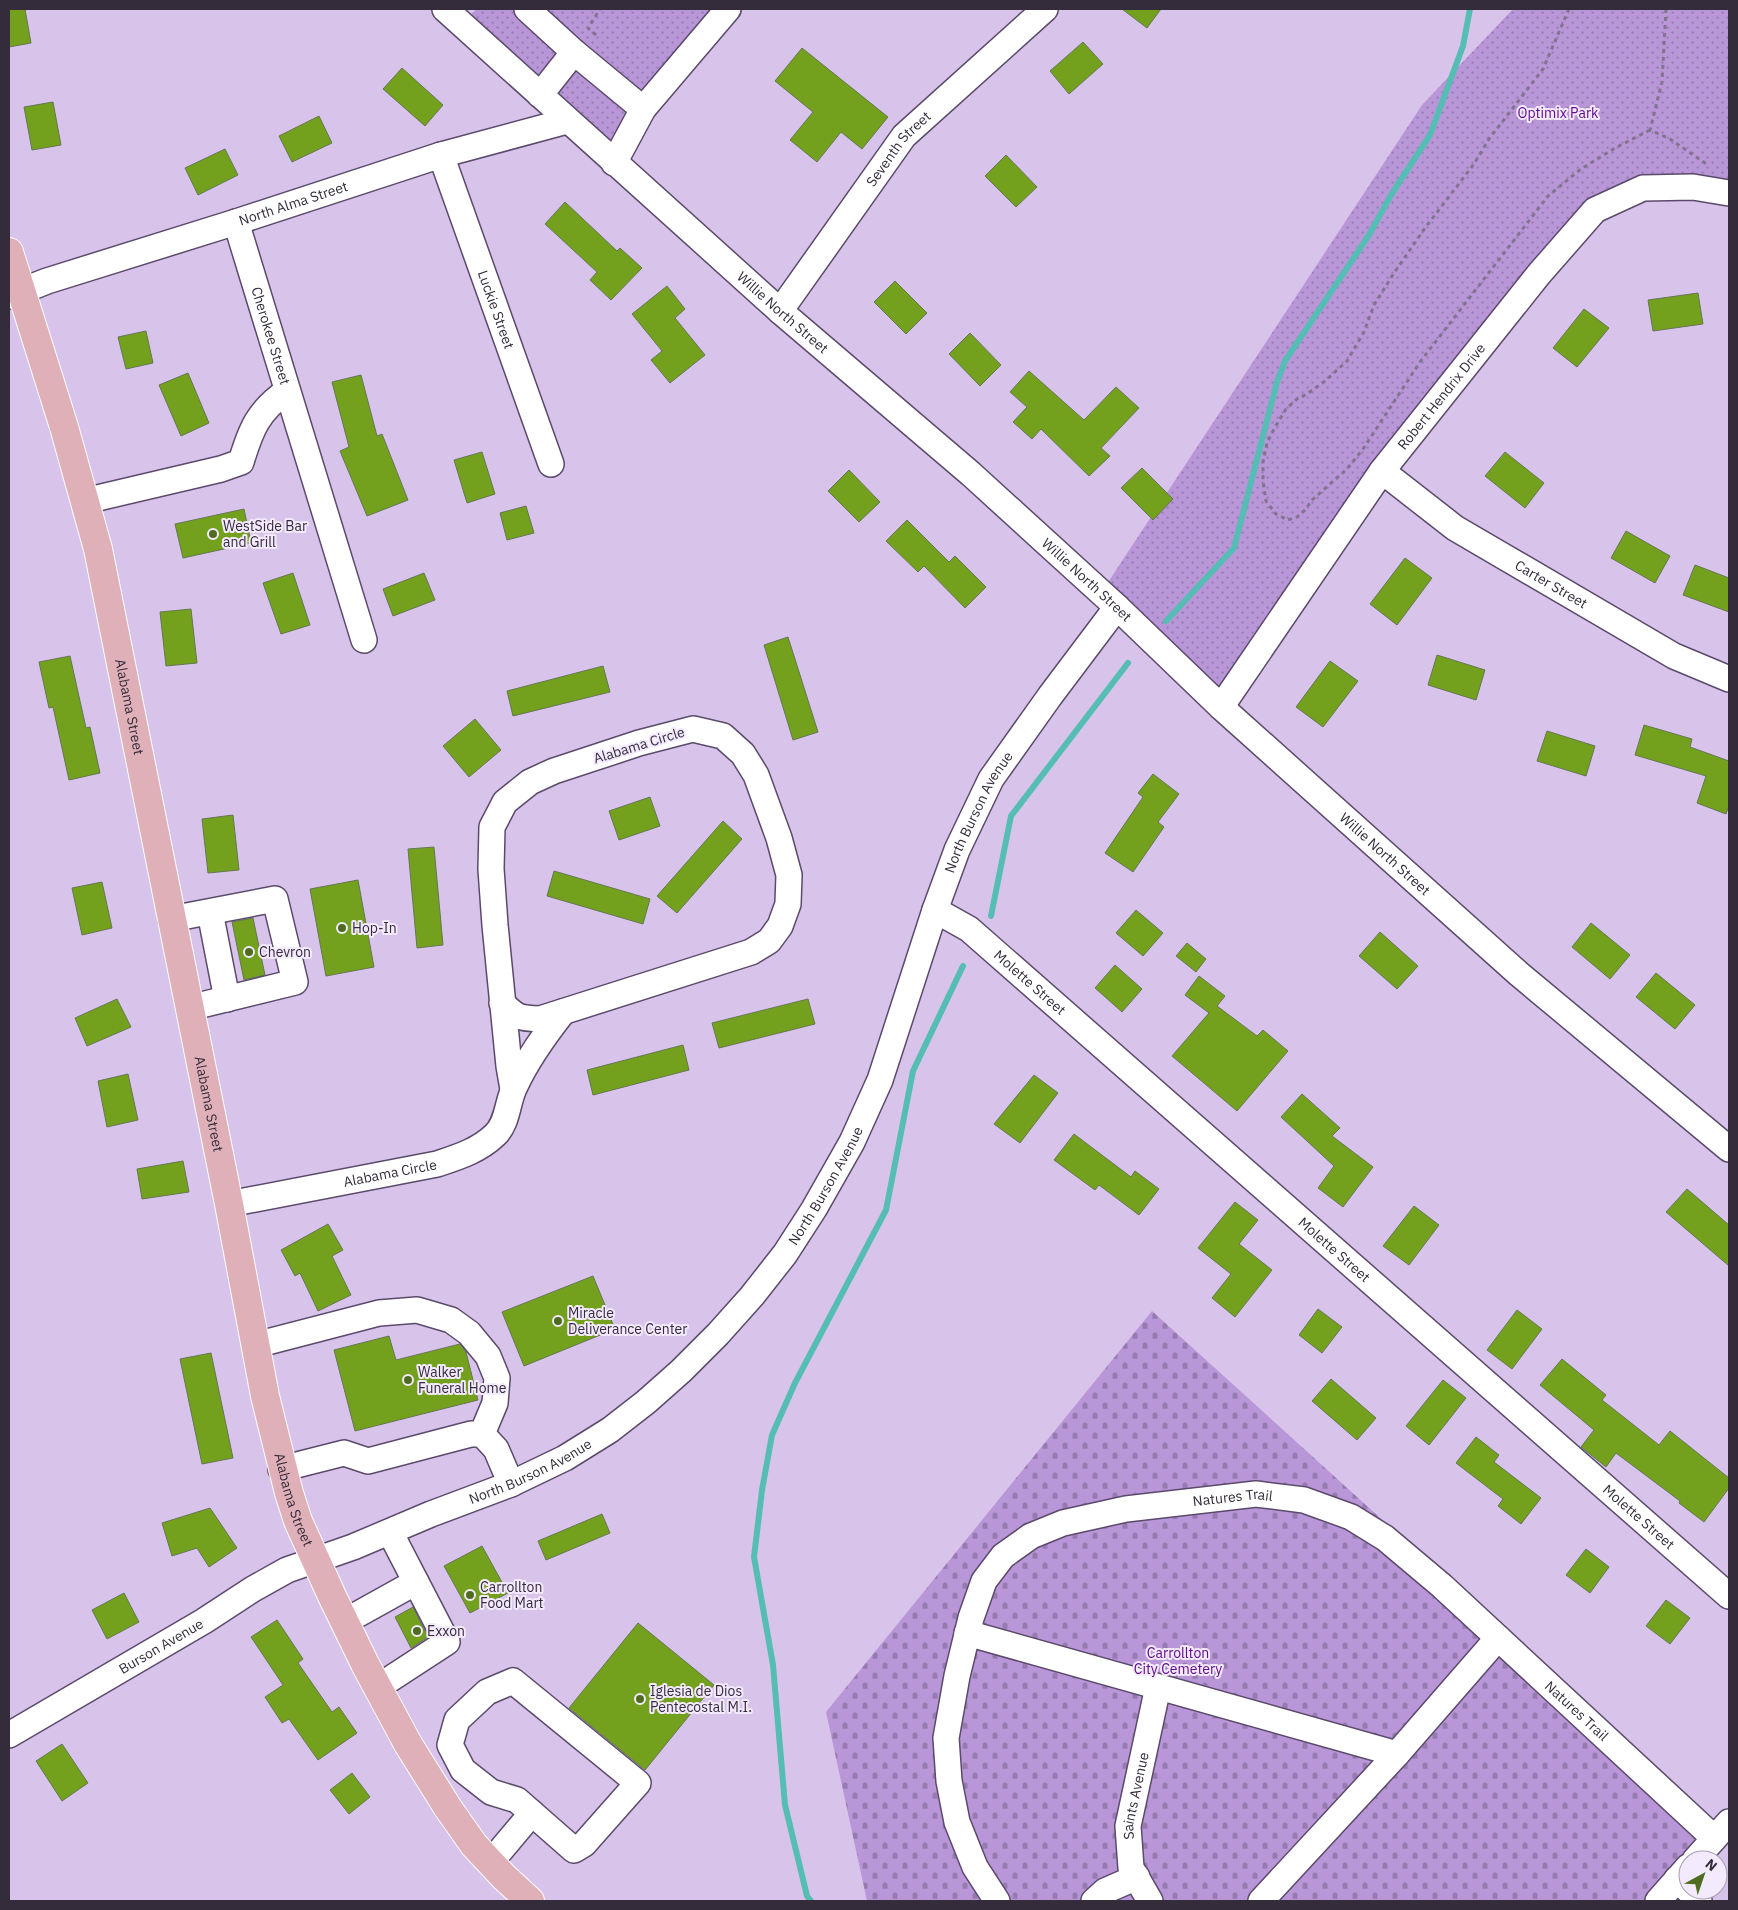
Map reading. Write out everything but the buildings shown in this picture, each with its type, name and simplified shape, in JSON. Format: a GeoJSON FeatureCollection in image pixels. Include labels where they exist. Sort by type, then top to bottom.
{"type":"FeatureCollection","features":[{"type":"Feature","properties":{"kind":"main road","name":"Alabama Street"},"geometry":{"type":"LineString","coordinates":[[9,252],[15,294],[64,426],[100,559],[265,1396],[281,1468],[298,1521],[315,1559],[344,1622],[408,1744],[448,1808],[474,1845],[530,1901]]}},
{"type":"Feature","properties":{"kind":"street","name":"Willie North Street"},"geometry":{"type":"LineString","coordinates":[[445,9],[780,311],[971,474],[1117,607],[1221,707],[1519,974],[1729,1150]]}},
{"type":"Feature","properties":{"kind":"street"},"geometry":{"type":"LineString","coordinates":[[527,9],[574,52],[643,108]]}},
{"type":"Feature","properties":{"kind":"street"},"geometry":{"type":"LineString","coordinates":[[614,163],[643,108],[728,9]]}},
{"type":"Feature","properties":{"kind":"street","name":"Seventh Street"},"geometry":{"type":"LineString","coordinates":[[780,311],[904,136],[1044,9]]}},
{"type":"Feature","properties":{"kind":"street"},"geometry":{"type":"LineString","coordinates":[[540,96],[574,52]]}},
{"type":"Feature","properties":{"kind":"street","name":"North Alma Street"},"geometry":{"type":"LineString","coordinates":[[15,294],[47,281],[441,155],[567,121]]}},
{"type":"Feature","properties":{"kind":"street","name":"Luckie Street"},"geometry":{"type":"LineString","coordinates":[[441,155],[551,464]]}},
{"type":"Feature","properties":{"kind":"street","name":"Robert Hendrix Drive"},"geometry":{"type":"LineString","coordinates":[[1221,707],[1382,471],[1533,282],[1595,210],[1644,188],[1693,188],[1729,193]]}},
{"type":"Feature","properties":{"kind":"street","name":"Cherokee Street"},"geometry":{"type":"LineString","coordinates":[[236,222],[364,640]]}},
{"type":"Feature","properties":{"kind":"street"},"geometry":{"type":"LineString","coordinates":[[85,501],[221,469],[241,462],[254,424],[272,401],[287,391]]}},
{"type":"Feature","properties":{"kind":"street","name":"Carter Street"},"geometry":{"type":"LineString","coordinates":[[1382,471],[1456,528],[1674,656],[1729,679]]}},
{"type":"Feature","properties":{"kind":"street","name":"North Burson Avenue"},"geometry":{"type":"LineString","coordinates":[[315,1559],[353,1547],[511,1484],[566,1458],[610,1430],[646,1402],[718,1334],[752,1296],[785,1254],[814,1209],[852,1142],[880,1080],[935,910],[957,850],[991,779],[1117,607]]}},
{"type":"Feature","properties":{"kind":"street","name":"Alabama Circle"},"geometry":{"type":"LineString","coordinates":[[502,1003],[514,1016],[540,1019],[751,952],[769,941],[780,926],[788,904],[790,875],[756,775],[743,754],[724,736],[693,729],[639,743],[554,771],[530,782],[505,802],[492,827],[494,916],[502,1003],[508,1066],[513,1089]]}},
{"type":"Feature","properties":{"kind":"street"},"geometry":{"type":"LineString","coordinates":[[172,919],[275,899],[295,982],[189,1008]]}},
{"type":"Feature","properties":{"kind":"street","name":"Molette Street"},"geometry":{"type":"LineString","coordinates":[[935,910],[969,929],[1729,1596]]}},
{"type":"Feature","properties":{"kind":"street"},"geometry":{"type":"LineString","coordinates":[[210,912],[228,999]]}},
{"type":"Feature","properties":{"kind":"street","name":"Alabama Circle"},"geometry":{"type":"LineString","coordinates":[[228,1204],[437,1164],[467,1155],[496,1135],[505,1120],[513,1089],[533,1052],[563,1012]]}},
{"type":"Feature","properties":{"kind":"street"},"geometry":{"type":"LineString","coordinates":[[256,1345],[379,1313],[417,1310],[451,1320],[469,1333],[488,1356],[497,1378],[495,1403],[482,1434]]}},
{"type":"Feature","properties":{"kind":"street"},"geometry":{"type":"LineString","coordinates":[[281,1468],[344,1453],[368,1461],[471,1434],[482,1434],[496,1449],[511,1484]]}},
{"type":"Feature","properties":{"kind":"street","name":"Natures Trail"},"geometry":{"type":"LineString","coordinates":[[997,1901],[975,1867],[957,1822],[949,1781],[946,1738],[967,1633],[984,1581],[1003,1556],[1031,1536],[1063,1523],[1126,1509],[1256,1494],[1304,1500],[1351,1517],[1385,1538],[1442,1586],[1498,1638],[1722,1830]]}},
{"type":"Feature","properties":{"kind":"street"},"geometry":{"type":"LineString","coordinates":[[378,1687],[447,1642],[390,1532]]}},
{"type":"Feature","properties":{"kind":"street","name":"Burson Avenue"},"geometry":{"type":"LineString","coordinates":[[9,1735],[204,1621],[253,1589],[287,1570],[315,1559]]}},
{"type":"Feature","properties":{"kind":"street"},"geometry":{"type":"LineString","coordinates":[[344,1622],[416,1582]]}},
{"type":"Feature","properties":{"kind":"street"},"geometry":{"type":"LineString","coordinates":[[967,1633],[1397,1754]]}},
{"type":"Feature","properties":{"kind":"street"},"geometry":{"type":"LineString","coordinates":[[1261,1901],[1397,1754],[1498,1638]]}},
{"type":"Feature","properties":{"kind":"street"},"geometry":{"type":"LineString","coordinates":[[513,1680],[638,1783],[584,1844],[574,1850],[532,1814],[517,1800],[491,1792],[463,1770],[450,1745],[457,1720],[487,1692],[513,1680]]}},
{"type":"Feature","properties":{"kind":"street","name":"Saints Avenue"},"geometry":{"type":"LineString","coordinates":[[1150,1901],[1131,1868],[1128,1826],[1158,1687]]}},
{"type":"Feature","properties":{"kind":"street"},"geometry":{"type":"LineString","coordinates":[[490,1863],[532,1814]]}},
{"type":"Feature","properties":{"kind":"street"},"geometry":{"type":"LineString","coordinates":[[1704,1850],[1722,1830]]}},
{"type":"Feature","properties":{"kind":"street"},"geometry":{"type":"LineString","coordinates":[[1094,1901],[1105,1891],[1137,1878]]}},
{"type":"Feature","properties":{"kind":"street"},"geometry":{"type":"LineString","coordinates":[[1658,1901],[1678,1879]]}},
{"type":"Feature","properties":{"kind":"path"},"geometry":{"type":"LineString","coordinates":[[596,35],[588,28],[600,9]]}},
{"type":"Feature","properties":{"kind":"path"},"geometry":{"type":"LineString","coordinates":[[1569,9],[1543,69],[1489,139],[1474,164],[1425,228],[1399,266],[1374,305],[1364,332],[1346,361],[1325,381],[1297,399],[1286,409],[1274,429],[1267,443],[1263,462],[1263,481],[1266,501],[1276,514],[1288,520],[1298,517],[1312,500],[1347,469],[1363,449],[1420,362],[1548,196],[1581,169],[1615,148],[1650,130],[1662,82],[1666,9]]}},
{"type":"Feature","properties":{"kind":"path"},"geometry":{"type":"LineString","coordinates":[[1650,130],[1670,139],[1712,168]]}},
{"type":"Feature","properties":{"kind":"green space"},"geometry":{"type":"Polygon","coordinates":[[[476,9],[739,9],[609,158],[463,25],[476,9]]]}},
{"type":"Feature","properties":{"kind":"green space","name":"Optimix Park"},"geometry":{"type":"Polygon","coordinates":[[[1513,9],[1729,9],[1729,193],[1693,187],[1595,210],[1539,274],[1221,707],[1101,593],[1422,105],[1513,9]]]}},
{"type":"Feature","properties":{"kind":"green space","name":"Carrollton City Cemetery"},"geometry":{"type":"Polygon","coordinates":[[[1152,1311],[1712,1819],[1687,1850],[1678,1850],[1678,1861],[1664,1878],[1678,1892],[1678,1900],[1687,1901],[867,1901],[826,1712],[1152,1311]]]}},
{"type":"Feature","properties":{"kind":"waterway"},"geometry":{"type":"LineString","coordinates":[[1166,621],[1234,548],[1277,382],[1285,361],[1369,235],[1391,195],[1430,135],[1463,46],[1470,9]]}},
{"type":"Feature","properties":{"kind":"waterway"},"geometry":{"type":"LineString","coordinates":[[991,916],[1011,816],[1128,663]]}},
{"type":"Feature","properties":{"kind":"waterway"},"geometry":{"type":"LineString","coordinates":[[811,1901],[807,1896],[785,1805],[773,1665],[754,1557],[762,1490],[772,1435],[795,1383],[886,1210],[913,1071],[963,966]]}},
{"type":"Feature","properties":{"kind":"place","name":"WestSide Bar and Grill"},"geometry":{"type":"Point","coordinates":[213,534]}},
{"type":"Feature","properties":{"kind":"place","name":"Hop-In"},"geometry":{"type":"Point","coordinates":[342,928]}},
{"type":"Feature","properties":{"kind":"place","name":"Chevron"},"geometry":{"type":"Point","coordinates":[249,952]}},
{"type":"Feature","properties":{"kind":"place","name":"Miracle Deliverance Center"},"geometry":{"type":"Point","coordinates":[558,1321]}},
{"type":"Feature","properties":{"kind":"place","name":"Walker Funeral Home"},"geometry":{"type":"Point","coordinates":[408,1380]}},
{"type":"Feature","properties":{"kind":"place","name":"Carrollton Food Mart"},"geometry":{"type":"Point","coordinates":[470,1595]}},
{"type":"Feature","properties":{"kind":"place","name":"Exxon"},"geometry":{"type":"Point","coordinates":[417,1631]}},
{"type":"Feature","properties":{"kind":"place","name":"Iglesia de Dios Pentecostal M.I."},"geometry":{"type":"Point","coordinates":[640,1699]}}]}
